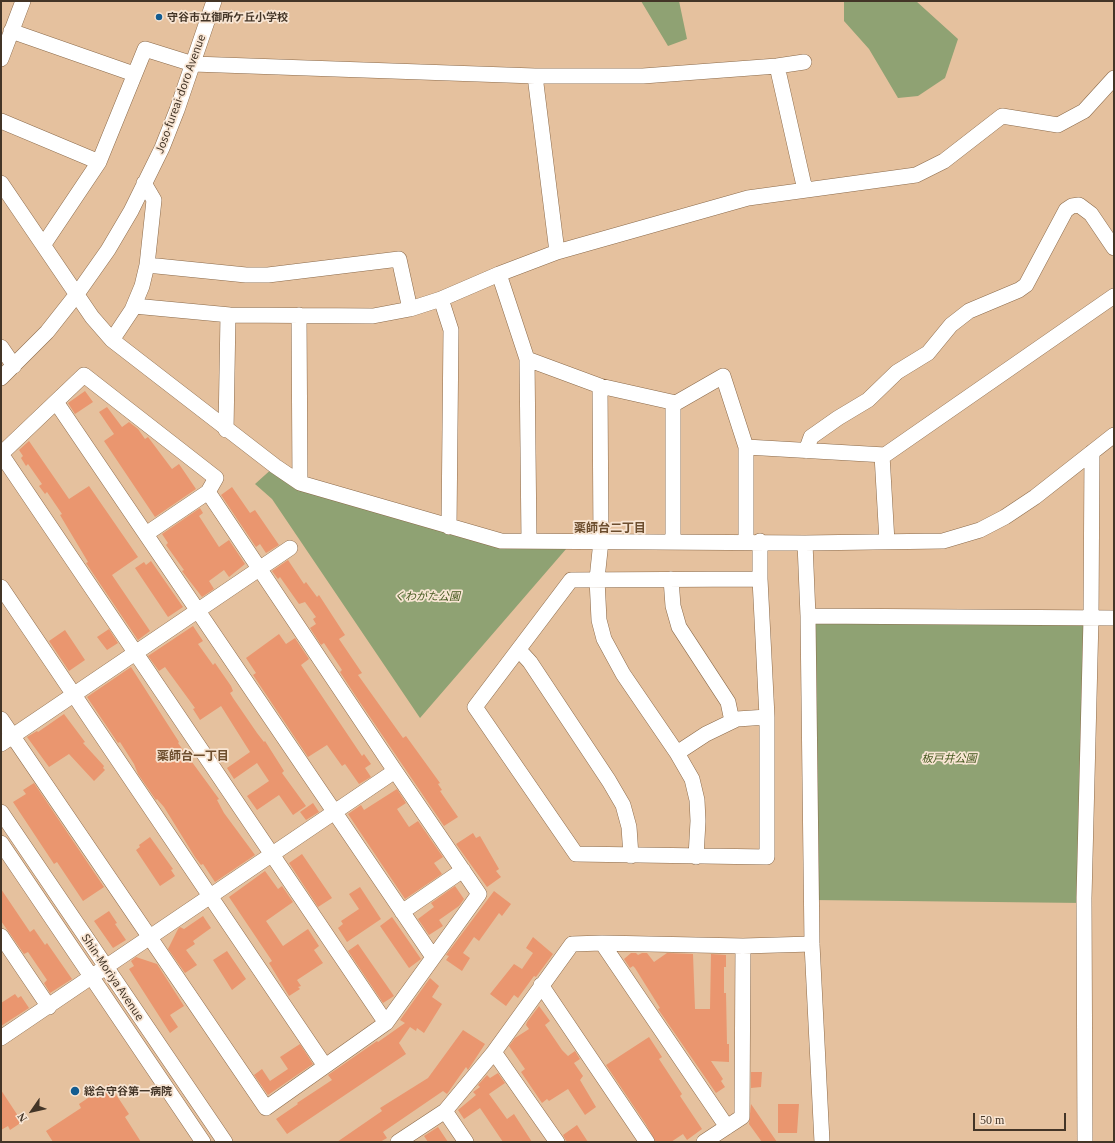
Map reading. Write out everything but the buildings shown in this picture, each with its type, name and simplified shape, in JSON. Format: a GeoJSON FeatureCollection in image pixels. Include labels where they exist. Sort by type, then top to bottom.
{"type":"FeatureCollection","features":[{"type":"Feature","properties":{"kind":"street"},"geometry":{"type":"LineString","coordinates":[[1,59],[23,1]]}},
{"type":"Feature","properties":{"kind":"street","name":"Joso-fureai-doro Avenue"},"geometry":{"type":"LineString","coordinates":[[1,378],[47,332],[77,294],[108,250],[144,183],[169,129],[214,1]]}},
{"type":"Feature","properties":{"kind":"street"},"geometry":{"type":"LineString","coordinates":[[11,31],[134,74]]}},
{"type":"Feature","properties":{"kind":"street"},"geometry":{"type":"LineString","coordinates":[[44,244],[99,162],[145,49],[193,64],[534,76],[643,76],[777,66],[804,62]]}},
{"type":"Feature","properties":{"kind":"street"},"geometry":{"type":"LineString","coordinates":[[777,66],[805,190]]}},
{"type":"Feature","properties":{"kind":"street"},"geometry":{"type":"LineString","coordinates":[[534,76],[557,252]]}},
{"type":"Feature","properties":{"kind":"street"},"geometry":{"type":"LineString","coordinates":[[134,306],[228,315],[299,316],[373,316],[410,309],[441,299],[499,274],[557,252],[748,198],[916,175],[944,161],[1002,116],[1058,125],[1084,111],[1114,78]]}},
{"type":"Feature","properties":{"kind":"street"},"geometry":{"type":"LineString","coordinates":[[1,121],[99,162]]}},
{"type":"Feature","properties":{"kind":"street"},"geometry":{"type":"LineString","coordinates":[[1,183],[44,244],[92,317],[112,340],[226,430],[300,482],[501,541],[943,541],[980,530],[1005,517],[1035,497],[1114,435]]}},
{"type":"Feature","properties":{"kind":"street"},"geometry":{"type":"LineString","coordinates":[[112,340],[134,306],[142,286],[147,265],[154,200],[144,183]]}},
{"type":"Feature","properties":{"kind":"street"},"geometry":{"type":"LineString","coordinates":[[806,451],[812,437],[838,418],[868,400],[897,372],[928,353],[951,324],[969,311],[1020,290],[1026,285],[1066,210],[1072,206],[1079,205],[1091,214],[1114,248]]}},
{"type":"Feature","properties":{"kind":"street"},"geometry":{"type":"LineString","coordinates":[[147,265],[246,275],[268,275],[399,259],[410,309]]}},
{"type":"Feature","properties":{"kind":"street"},"geometry":{"type":"LineString","coordinates":[[499,274],[527,358],[529,541]]}},
{"type":"Feature","properties":{"kind":"street"},"geometry":{"type":"LineString","coordinates":[[746,447],[885,455],[1114,296]]}},
{"type":"Feature","properties":{"kind":"street"},"geometry":{"type":"LineString","coordinates":[[441,299],[450,330],[450,527]]}},
{"type":"Feature","properties":{"kind":"street"},"geometry":{"type":"LineString","coordinates":[[226,430],[228,315]]}},
{"type":"Feature","properties":{"kind":"street"},"geometry":{"type":"LineString","coordinates":[[299,316],[300,482]]}},
{"type":"Feature","properties":{"kind":"street"},"geometry":{"type":"LineString","coordinates":[[1,347],[14,366]]}},
{"type":"Feature","properties":{"kind":"street"},"geometry":{"type":"LineString","coordinates":[[527,358],[600,386],[673,403],[676,403],[723,376],[746,447],[753,542],[760,579],[767,717],[767,857],[576,854],[475,707],[571,580],[760,579]]}},
{"type":"Feature","properties":{"kind":"street"},"geometry":{"type":"LineString","coordinates":[[146,534],[208,492],[216,478],[84,375],[1,454],[386,1023]]}},
{"type":"Feature","properties":{"kind":"street"},"geometry":{"type":"LineString","coordinates":[[600,386],[601,541],[597,579],[599,620],[604,639],[623,674],[677,753],[692,779],[697,800],[698,821],[696,857]]}},
{"type":"Feature","properties":{"kind":"street"},"geometry":{"type":"LineString","coordinates":[[56,402],[434,957]]}},
{"type":"Feature","properties":{"kind":"street"},"geometry":{"type":"LineString","coordinates":[[673,403],[673,542]]}},
{"type":"Feature","properties":{"kind":"street"},"geometry":{"type":"LineString","coordinates":[[1085,1142],[1084,898],[1091,618],[1092,452]]}},
{"type":"Feature","properties":{"kind":"street"},"geometry":{"type":"LineString","coordinates":[[882,455],[887,542]]}},
{"type":"Feature","properties":{"kind":"street"},"geometry":{"type":"LineString","coordinates":[[1,719],[7,740],[149,938],[266,1108],[386,1023],[479,894],[395,772],[261,569],[208,492]]}},
{"type":"Feature","properties":{"kind":"street"},"geometry":{"type":"LineString","coordinates":[[805,542],[808,616],[812,944],[822,1142]]}},
{"type":"Feature","properties":{"kind":"street"},"geometry":{"type":"LineString","coordinates":[[7,740],[290,548]]}},
{"type":"Feature","properties":{"kind":"street"},"geometry":{"type":"LineString","coordinates":[[671,579],[673,606],[679,627],[728,702],[732,721]]}},
{"type":"Feature","properties":{"kind":"street"},"geometry":{"type":"LineString","coordinates":[[1,587],[325,1066]]}},
{"type":"Feature","properties":{"kind":"street"},"geometry":{"type":"LineString","coordinates":[[808,616],[1114,618]]}},
{"type":"Feature","properties":{"kind":"street"},"geometry":{"type":"LineString","coordinates":[[519,650],[530,662],[609,781],[623,805],[629,827],[632,856]]}},
{"type":"Feature","properties":{"kind":"street"},"geometry":{"type":"LineString","coordinates":[[677,753],[706,734],[732,721],[737,719],[767,717]]}},
{"type":"Feature","properties":{"kind":"street"},"geometry":{"type":"LineString","coordinates":[[1,1038],[395,772]]}},
{"type":"Feature","properties":{"kind":"street","name":"Shin-Moriya Avenue"},"geometry":{"type":"LineString","coordinates":[[1,812],[225,1142]]}},
{"type":"Feature","properties":{"kind":"street","name":"Shin-Moriya Avenue"},"geometry":{"type":"LineString","coordinates":[[1,843],[203,1142]]}},
{"type":"Feature","properties":{"kind":"street"},"geometry":{"type":"LineString","coordinates":[[402,912],[463,870]]}},
{"type":"Feature","properties":{"kind":"street"},"geometry":{"type":"LineString","coordinates":[[1,936],[49,1007]]}},
{"type":"Feature","properties":{"kind":"street"},"geometry":{"type":"LineString","coordinates":[[398,1142],[445,1111],[494,1052],[572,944],[602,943],[743,946],[812,944]]}},
{"type":"Feature","properties":{"kind":"street"},"geometry":{"type":"LineString","coordinates":[[602,943],[727,1127]]}},
{"type":"Feature","properties":{"kind":"street"},"geometry":{"type":"LineString","coordinates":[[704,1142],[742,1117],[743,946]]}},
{"type":"Feature","properties":{"kind":"street"},"geometry":{"type":"LineString","coordinates":[[541,985],[648,1142]]}},
{"type":"Feature","properties":{"kind":"street"},"geometry":{"type":"LineString","coordinates":[[494,1052],[556,1142]]}},
{"type":"Feature","properties":{"kind":"street"},"geometry":{"type":"LineString","coordinates":[[445,1111],[466,1142]]}},
{"type":"Feature","properties":{"kind":"green space"},"geometry":{"type":"Polygon","coordinates":[[[641,1],[679,1],[687,39],[668,46],[641,1]]]}},
{"type":"Feature","properties":{"kind":"green space"},"geometry":{"type":"Polygon","coordinates":[[[844,1],[916,1],[958,39],[945,78],[918,96],[898,98],[869,49],[844,21],[844,1]]]}},
{"type":"Feature","properties":{"kind":"green space","name":"くわがた公園"},"geometry":{"type":"Polygon","coordinates":[[[275,466],[300,483],[501,541],[573,541],[420,718],[272,499],[255,484],[275,466]]]}},
{"type":"Feature","properties":{"kind":"green space","name":"板戸井公園"},"geometry":{"type":"Polygon","coordinates":[[[808,616],[1091,618],[1084,903],[812,900],[808,616]]]}},
{"type":"Feature","properties":{"kind":"place","name":"守谷市立御所ケ丘小学校"},"geometry":{"type":"Point","coordinates":[159,17]}},
{"type":"Feature","properties":{"kind":"place","name":"総合守谷第一病院"},"geometry":{"type":"Point","coordinates":[75,1091]}},
{"type":"Feature","properties":{"kind":"district","name":"薬師台二丁目"},"geometry":{"type":"Point","coordinates":[610,527]}},
{"type":"Feature","properties":{"kind":"district","name":"薬師台一丁目"},"geometry":{"type":"Point","coordinates":[193,755]}}]}
